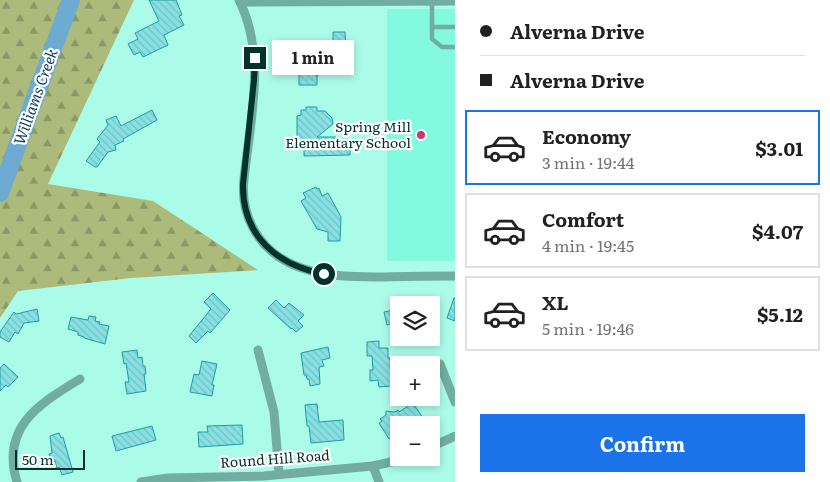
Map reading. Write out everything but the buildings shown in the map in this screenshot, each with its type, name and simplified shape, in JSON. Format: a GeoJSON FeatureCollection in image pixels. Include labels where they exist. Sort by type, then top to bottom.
{"type":"FeatureCollection","features":[{"type":"Feature","properties":{"kind":"street"},"geometry":{"type":"LineString","coordinates":[[455,1],[240,1],[251,32],[255,65],[243,184],[245,206],[252,226],[261,241],[281,259],[302,269],[341,276],[455,276]]}},
{"type":"Feature","properties":{"kind":"street"},"geometry":{"type":"LineString","coordinates":[[258,350],[274,412],[278,474]]}},
{"type":"Feature","properties":{"kind":"street"},"geometry":{"type":"LineString","coordinates":[[440,364],[455,402]]}},
{"type":"Feature","properties":{"kind":"street"},"geometry":{"type":"LineString","coordinates":[[17,482],[11,468],[9,454],[11,438],[16,425],[27,412],[80,379]]}},
{"type":"Feature","properties":{"kind":"street"},"geometry":{"type":"LineString","coordinates":[[440,444],[455,436]]}},
{"type":"Feature","properties":{"kind":"street","name":"Round Hill Road"},"geometry":{"type":"LineString","coordinates":[[142,482],[168,478],[237,477],[278,474],[372,466],[390,462]]}},
{"type":"Feature","properties":{"kind":"street"},"geometry":{"type":"LineString","coordinates":[[372,466],[379,482]]}},
{"type":"Feature","properties":{"kind":"lane"},"geometry":{"type":"LineString","coordinates":[[432,1],[432,39],[442,47],[455,47]]}},
{"type":"Feature","properties":{"kind":"lane"},"geometry":{"type":"LineString","coordinates":[[432,27],[455,27]]}},
{"type":"Feature","properties":{"kind":"shaded area","name":"Spring Mill Elementary School"},"geometry":{"type":"Polygon","coordinates":[[[387,9],[455,9],[455,261],[387,261],[387,9]]]}},
{"type":"Feature","properties":{"kind":"green space"},"geometry":{"type":"Polygon","coordinates":[[[0,0],[134,0],[48,184],[153,201],[258,270],[131,278],[18,291],[0,318],[0,0]]]}},
{"type":"Feature","properties":{"kind":"waterway","name":"Williams Creek"},"geometry":{"type":"LineString","coordinates":[[0,193],[71,0]]}},
{"type":"Feature","properties":{"kind":"place","name":"Spring Mill Elementary School"},"geometry":{"type":"Point","coordinates":[421,135]}},
{"type":"Feature","properties":{"kind":"route"},"geometry":{"type":"LineString","coordinates":[[255,58],[243,184],[247,214],[261,241],[281,259],[302,269],[324,274]]}}]}
